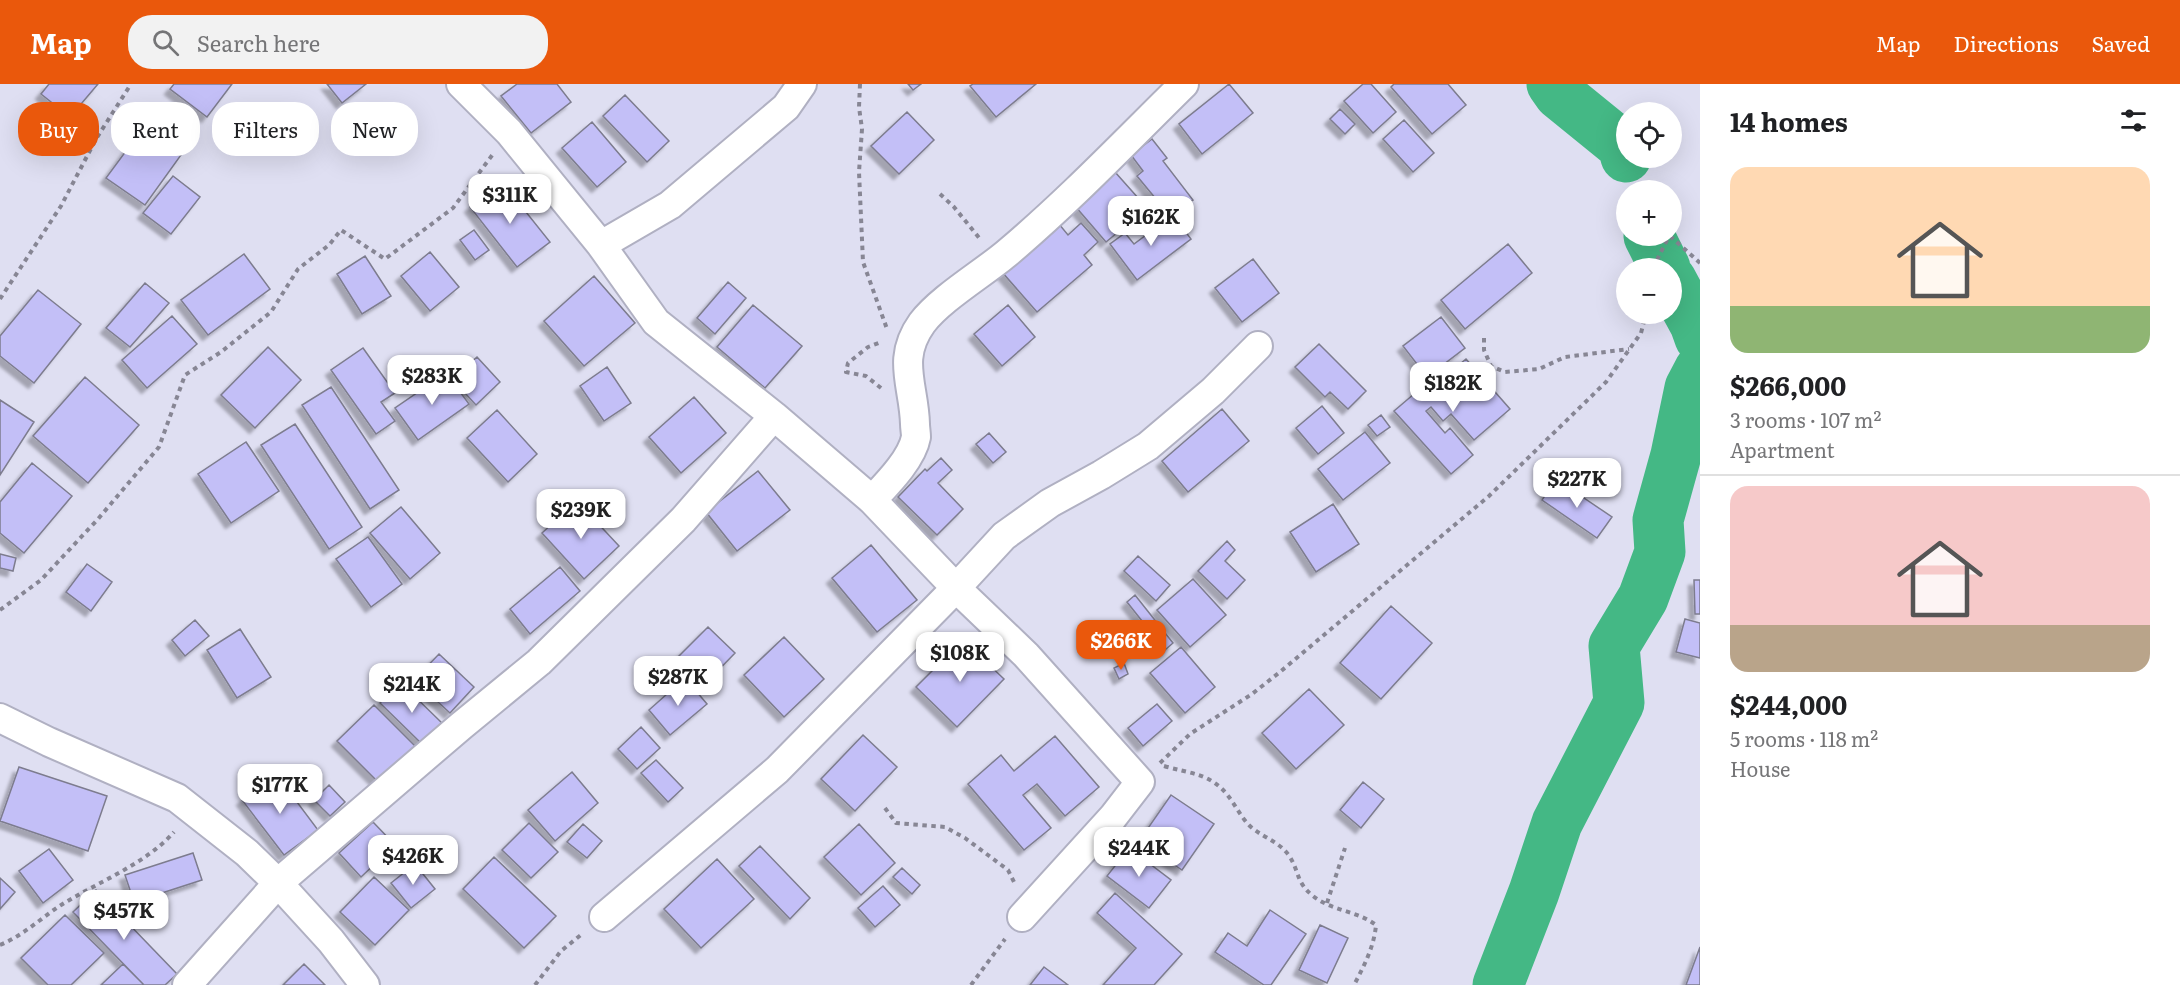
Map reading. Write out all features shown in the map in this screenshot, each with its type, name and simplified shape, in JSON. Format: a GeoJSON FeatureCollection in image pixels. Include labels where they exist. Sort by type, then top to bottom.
{"type":"FeatureCollection","features":[{"type":"Feature","properties":{"kind":"street"},"geometry":{"type":"LineString","coordinates":[[461,84],[509,132],[601,245],[656,322],[774,416],[872,500],[956,588],[1026,655],[1140,782],[1113,817],[1027,911]]}},
{"type":"Feature","properties":{"kind":"street"},"geometry":{"type":"LineString","coordinates":[[601,245],[670,205],[786,107],[802,84]]}},
{"type":"Feature","properties":{"kind":"street"},"geometry":{"type":"LineString","coordinates":[[872,500],[900,470],[915,438],[915,413],[908,382],[909,347],[922,324],[936,308],[996,261],[1093,173],[1184,84]]}},
{"type":"Feature","properties":{"kind":"street"},"geometry":{"type":"LineString","coordinates":[[604,917],[777,770],[1004,536],[1050,503],[1148,446],[1213,391],[1258,346]]}},
{"type":"Feature","properties":{"kind":"street"},"geometry":{"type":"LineString","coordinates":[[187,985],[279,883],[539,662],[682,520],[774,416]]}},
{"type":"Feature","properties":{"kind":"street"},"geometry":{"type":"LineString","coordinates":[[0,718],[177,798],[247,853],[279,883],[331,940],[365,985]]}},
{"type":"Feature","properties":{"kind":"path"},"geometry":{"type":"LineString","coordinates":[[0,299],[61,206],[96,139],[131,84]]}},
{"type":"Feature","properties":{"kind":"path"},"geometry":{"type":"LineString","coordinates":[[860,84],[859,107],[862,129],[859,172],[863,262],[890,339],[868,347],[848,363],[846,372],[866,376],[915,413]]}},
{"type":"Feature","properties":{"kind":"path"},"geometry":{"type":"LineString","coordinates":[[0,610],[41,580],[98,519],[159,447],[185,375],[221,352],[271,312],[298,268],[329,245],[341,230],[386,259],[453,208],[509,132]]}},
{"type":"Feature","properties":{"kind":"path"},"geometry":{"type":"LineString","coordinates":[[940,194],[954,207],[996,261]]}},
{"type":"Feature","properties":{"kind":"path"},"geometry":{"type":"LineString","coordinates":[[1681,246],[1700,263]]}},
{"type":"Feature","properties":{"kind":"path"},"geometry":{"type":"LineString","coordinates":[[1354,985],[1367,961],[1375,939],[1376,925],[1368,919],[1316,898],[1301,885],[1291,859],[1279,843],[1249,825],[1223,789],[1212,780],[1193,772],[1158,765],[1190,734],[1252,694],[1280,672],[1489,496],[1606,382],[1641,333],[1643,324]]}},
{"type":"Feature","properties":{"kind":"path"},"geometry":{"type":"LineString","coordinates":[[1484,338],[1484,350],[1491,366],[1505,372],[1539,369],[1565,357],[1629,349]]}},
{"type":"Feature","properties":{"kind":"path"},"geometry":{"type":"LineString","coordinates":[[0,945],[30,929],[57,908],[152,852],[174,832],[177,798]]}},
{"type":"Feature","properties":{"kind":"path"},"geometry":{"type":"LineString","coordinates":[[885,808],[896,824],[945,827],[965,838],[1008,870],[1018,889],[1027,911],[971,985]]}},
{"type":"Feature","properties":{"kind":"path"},"geometry":{"type":"LineString","coordinates":[[1327,903],[1345,848]]}},
{"type":"Feature","properties":{"kind":"path"},"geometry":{"type":"LineString","coordinates":[[535,985],[561,951],[604,917]]}},
{"type":"Feature","properties":{"kind":"building"},"geometry":{"type":"Polygon","coordinates":[[[49,84],[98,84],[83,102],[51,102],[41,94],[49,84]]]}},
{"type":"Feature","properties":{"kind":"building"},"geometry":{"type":"Polygon","coordinates":[[[174,84],[232,84],[218,102],[212,102],[212,110],[207,117],[200,112],[200,102],[187,102],[170,89],[174,84]]]}},
{"type":"Feature","properties":{"kind":"building"},"geometry":{"type":"Polygon","coordinates":[[[327,84],[366,84],[343,102],[327,84]]]}},
{"type":"Feature","properties":{"kind":"building"},"geometry":{"type":"Polygon","coordinates":[[[517,84],[557,84],[571,102],[531,133],[501,96],[517,84]]]}},
{"type":"Feature","properties":{"kind":"building"},"geometry":{"type":"Polygon","coordinates":[[[908,84],[921,84],[913,90],[908,84]]]}},
{"type":"Feature","properties":{"kind":"building"},"geometry":{"type":"Polygon","coordinates":[[[973,84],[1036,84],[996,117],[970,86],[973,84]]]}},
{"type":"Feature","properties":{"kind":"building"},"geometry":{"type":"Polygon","coordinates":[[[1229,84],[1253,113],[1202,154],[1179,124],[1229,84]]]}},
{"type":"Feature","properties":{"kind":"building"},"geometry":{"type":"Polygon","coordinates":[[[1363,84],[1371,84],[1396,112],[1373,133],[1344,101],[1363,84]]]}},
{"type":"Feature","properties":{"kind":"building"},"geometry":{"type":"Polygon","coordinates":[[[1394,84],[1448,84],[1466,105],[1432,134],[1391,87],[1394,84]]]}},
{"type":"Feature","properties":{"kind":"building"},"geometry":{"type":"Polygon","coordinates":[[[625,95],[669,141],[647,162],[603,116],[625,95]]]}},
{"type":"Feature","properties":{"kind":"building"},"geometry":{"type":"Polygon","coordinates":[[[1340,109],[1355,124],[1345,134],[1330,119],[1340,109]]]}},
{"type":"Feature","properties":{"kind":"building"},"geometry":{"type":"Polygon","coordinates":[[[907,112],[934,140],[899,174],[871,146],[907,112]]]}},
{"type":"Feature","properties":{"kind":"building"},"geometry":{"type":"Polygon","coordinates":[[[1404,120],[1434,153],[1413,172],[1383,139],[1404,120]]]}},
{"type":"Feature","properties":{"kind":"building"},"geometry":{"type":"Polygon","coordinates":[[[592,122],[626,162],[597,187],[562,148],[592,122]]]}},
{"type":"Feature","properties":{"kind":"building"},"geometry":{"type":"Polygon","coordinates":[[[1152,139],[1167,158],[1163,161],[1193,200],[1170,216],[1137,176],[1143,171],[1131,155],[1152,139]]]}},
{"type":"Feature","properties":{"kind":"building"},"geometry":{"type":"Polygon","coordinates":[[[122,156],[180,156],[145,205],[106,178],[122,156]]]}},
{"type":"Feature","properties":{"kind":"building"},"geometry":{"type":"Polygon","coordinates":[[[1115,172],[1147,208],[1106,242],[1075,206],[1115,172]]]}},
{"type":"Feature","properties":{"kind":"building"},"geometry":{"type":"Polygon","coordinates":[[[173,176],[200,197],[171,234],[143,213],[173,176]]]}},
{"type":"Feature","properties":{"kind":"building"},"geometry":{"type":"Polygon","coordinates":[[[502,182],[550,242],[517,267],[470,207],[502,182]]]}},
{"type":"Feature","properties":{"kind":"building"},"geometry":{"type":"Polygon","coordinates":[[[1173,215],[1191,239],[1137,280],[1110,244],[1125,233],[1134,244],[1173,215]]]}},
{"type":"Feature","properties":{"kind":"building"},"geometry":{"type":"Polygon","coordinates":[[[1081,223],[1098,242],[1084,255],[1092,265],[1037,312],[1002,272],[1059,224],[1068,235],[1081,223]]]}},
{"type":"Feature","properties":{"kind":"building"},"geometry":{"type":"Polygon","coordinates":[[[474,230],[489,250],[475,260],[460,240],[474,230]]]}},
{"type":"Feature","properties":{"kind":"building"},"geometry":{"type":"Polygon","coordinates":[[[1508,244],[1532,273],[1465,329],[1441,300],[1508,244]]]}},
{"type":"Feature","properties":{"kind":"building"},"geometry":{"type":"Polygon","coordinates":[[[430,252],[459,287],[430,311],[401,276],[430,252]]]}},
{"type":"Feature","properties":{"kind":"building"},"geometry":{"type":"Polygon","coordinates":[[[244,254],[270,289],[208,335],[181,300],[244,254]]]}},
{"type":"Feature","properties":{"kind":"building"},"geometry":{"type":"Polygon","coordinates":[[[365,256],[391,296],[362,314],[337,274],[365,256]]]}},
{"type":"Feature","properties":{"kind":"building"},"geometry":{"type":"Polygon","coordinates":[[[1253,259],[1279,293],[1242,322],[1215,288],[1253,259]]]}},
{"type":"Feature","properties":{"kind":"building"},"geometry":{"type":"Polygon","coordinates":[[[594,276],[635,323],[584,366],[544,321],[594,276]]]}},
{"type":"Feature","properties":{"kind":"building"},"geometry":{"type":"Polygon","coordinates":[[[728,282],[746,298],[715,334],[697,318],[728,282]]]}},
{"type":"Feature","properties":{"kind":"building"},"geometry":{"type":"Polygon","coordinates":[[[145,283],[169,303],[130,347],[106,328],[145,283]]]}},
{"type":"Feature","properties":{"kind":"building"},"geometry":{"type":"Polygon","coordinates":[[[38,290],[81,324],[34,383],[0,356],[0,336],[38,290]]]}},
{"type":"Feature","properties":{"kind":"building"},"geometry":{"type":"Polygon","coordinates":[[[753,305],[802,346],[765,388],[717,347],[753,305]]]}},
{"type":"Feature","properties":{"kind":"building"},"geometry":{"type":"Polygon","coordinates":[[[1008,305],[1035,337],[1002,366],[974,334],[1008,305]]]}},
{"type":"Feature","properties":{"kind":"building"},"geometry":{"type":"Polygon","coordinates":[[[172,316],[197,344],[147,388],[122,360],[172,316]]]}},
{"type":"Feature","properties":{"kind":"building"},"geometry":{"type":"Polygon","coordinates":[[[1441,317],[1465,348],[1427,377],[1403,346],[1441,317]]]}},
{"type":"Feature","properties":{"kind":"building"},"geometry":{"type":"Polygon","coordinates":[[[1319,344],[1366,391],[1348,409],[1330,392],[1325,397],[1295,367],[1319,344]]]}},
{"type":"Feature","properties":{"kind":"building"},"geometry":{"type":"Polygon","coordinates":[[[268,347],[301,380],[255,428],[221,395],[268,347]]]}},
{"type":"Feature","properties":{"kind":"building"},"geometry":{"type":"Polygon","coordinates":[[[363,348],[395,393],[381,402],[395,421],[376,434],[331,370],[363,348]]]}},
{"type":"Feature","properties":{"kind":"building"},"geometry":{"type":"Polygon","coordinates":[[[477,357],[500,382],[476,405],[452,379],[477,357]]]}},
{"type":"Feature","properties":{"kind":"building"},"geometry":{"type":"Polygon","coordinates":[[[1466,359],[1510,409],[1474,440],[1451,414],[1443,421],[1431,407],[1426,411],[1445,433],[1450,428],[1473,455],[1451,474],[1394,411],[1421,388],[1425,393],[1466,359]]]}},
{"type":"Feature","properties":{"kind":"building"},"geometry":{"type":"Polygon","coordinates":[[[607,367],[631,403],[604,421],[580,386],[607,367]]]}},
{"type":"Feature","properties":{"kind":"building"},"geometry":{"type":"Polygon","coordinates":[[[446,373],[469,404],[418,440],[395,408],[446,373]]]}},
{"type":"Feature","properties":{"kind":"building"},"geometry":{"type":"Polygon","coordinates":[[[85,377],[139,425],[88,483],[33,436],[85,377]]]}},
{"type":"Feature","properties":{"kind":"building"},"geometry":{"type":"Polygon","coordinates":[[[331,387],[399,490],[370,509],[302,405],[331,387]]]}},
{"type":"Feature","properties":{"kind":"building"},"geometry":{"type":"Polygon","coordinates":[[[694,397],[726,433],[681,473],[649,437],[694,397]]]}},
{"type":"Feature","properties":{"kind":"building"},"geometry":{"type":"Polygon","coordinates":[[[0,400],[34,422],[0,475],[0,400]]]}},
{"type":"Feature","properties":{"kind":"building"},"geometry":{"type":"Polygon","coordinates":[[[1322,406],[1344,433],[1318,454],[1296,428],[1322,406]]]}},
{"type":"Feature","properties":{"kind":"building"},"geometry":{"type":"Polygon","coordinates":[[[1222,409],[1249,441],[1188,492],[1162,461],[1222,409]]]}},
{"type":"Feature","properties":{"kind":"building"},"geometry":{"type":"Polygon","coordinates":[[[497,410],[537,454],[508,482],[467,438],[497,410]]]}},
{"type":"Feature","properties":{"kind":"building"},"geometry":{"type":"Polygon","coordinates":[[[1381,415],[1390,427],[1377,436],[1368,425],[1381,415]]]}},
{"type":"Feature","properties":{"kind":"building"},"geometry":{"type":"Polygon","coordinates":[[[295,424],[362,527],[329,549],[261,445],[295,424]]]}},
{"type":"Feature","properties":{"kind":"building"},"geometry":{"type":"Polygon","coordinates":[[[1365,432],[1390,463],[1343,500],[1318,469],[1365,432]]]}},
{"type":"Feature","properties":{"kind":"building"},"geometry":{"type":"Polygon","coordinates":[[[989,433],[1006,452],[993,463],[976,444],[989,433]]]}},
{"type":"Feature","properties":{"kind":"building"},"geometry":{"type":"Polygon","coordinates":[[[246,442],[279,491],[231,523],[198,474],[246,442]]]}},
{"type":"Feature","properties":{"kind":"building"},"geometry":{"type":"Polygon","coordinates":[[[941,458],[952,470],[938,483],[963,509],[937,535],[898,497],[925,469],[927,471],[941,458]]]}},
{"type":"Feature","properties":{"kind":"building"},"geometry":{"type":"Polygon","coordinates":[[[32,463],[72,496],[24,553],[0,533],[0,502],[32,463]]]}},
{"type":"Feature","properties":{"kind":"building"},"geometry":{"type":"Polygon","coordinates":[[[758,471],[790,510],[737,551],[706,512],[758,471]]]}},
{"type":"Feature","properties":{"kind":"building"},"geometry":{"type":"Polygon","coordinates":[[[1556,479],[1612,517],[1597,538],[1542,500],[1556,479]]]}},
{"type":"Feature","properties":{"kind":"building"},"geometry":{"type":"Polygon","coordinates":[[[577,501],[619,546],[584,579],[542,533],[577,501]]]}},
{"type":"Feature","properties":{"kind":"building"},"geometry":{"type":"Polygon","coordinates":[[[1333,504],[1359,544],[1316,572],[1290,532],[1333,504]]]}},
{"type":"Feature","properties":{"kind":"building"},"geometry":{"type":"Polygon","coordinates":[[[401,507],[440,553],[410,579],[370,533],[401,507]]]}},
{"type":"Feature","properties":{"kind":"building"},"geometry":{"type":"Polygon","coordinates":[[[368,537],[402,584],[371,607],[336,559],[368,537]]]}},
{"type":"Feature","properties":{"kind":"building"},"geometry":{"type":"Polygon","coordinates":[[[1227,541],[1235,550],[1225,561],[1245,580],[1227,599],[1198,571],[1227,541]]]}},
{"type":"Feature","properties":{"kind":"building"},"geometry":{"type":"Polygon","coordinates":[[[871,545],[917,600],[877,632],[832,578],[871,545]]]}},
{"type":"Feature","properties":{"kind":"building"},"geometry":{"type":"Polygon","coordinates":[[[0,554],[16,558],[13,571],[0,568],[0,554]]]}},
{"type":"Feature","properties":{"kind":"building"},"geometry":{"type":"Polygon","coordinates":[[[1138,556],[1170,585],[1156,601],[1124,571],[1138,556]]]}},
{"type":"Feature","properties":{"kind":"building"},"geometry":{"type":"Polygon","coordinates":[[[87,564],[112,582],[91,611],[66,592],[87,564]]]}},
{"type":"Feature","properties":{"kind":"building"},"geometry":{"type":"Polygon","coordinates":[[[560,567],[580,591],[530,634],[510,609],[560,567]]]}},
{"type":"Feature","properties":{"kind":"building"},"geometry":{"type":"Polygon","coordinates":[[[1193,579],[1226,615],[1190,647],[1157,610],[1193,579]]]}},
{"type":"Feature","properties":{"kind":"building"},"geometry":{"type":"Polygon","coordinates":[[[1694,580],[1700,580],[1700,614],[1695,614],[1694,580]]]}},
{"type":"Feature","properties":{"kind":"building"},"geometry":{"type":"Polygon","coordinates":[[[1135,595],[1173,643],[1165,650],[1127,602],[1135,595]]]}},
{"type":"Feature","properties":{"kind":"building"},"geometry":{"type":"Polygon","coordinates":[[[1391,606],[1432,643],[1381,699],[1340,663],[1391,606]]]}},
{"type":"Feature","properties":{"kind":"building"},"geometry":{"type":"Polygon","coordinates":[[[1685,619],[1700,623],[1700,658],[1676,652],[1685,619]]]}},
{"type":"Feature","properties":{"kind":"building"},"geometry":{"type":"Polygon","coordinates":[[[195,620],[209,636],[185,656],[172,640],[195,620]]]}},
{"type":"Feature","properties":{"kind":"building"},"geometry":{"type":"Polygon","coordinates":[[[708,627],[735,653],[703,686],[675,660],[708,627]]]}},
{"type":"Feature","properties":{"kind":"building"},"geometry":{"type":"Polygon","coordinates":[[[240,629],[271,677],[237,698],[207,650],[240,629]]]}},
{"type":"Feature","properties":{"kind":"building"},"geometry":{"type":"Polygon","coordinates":[[[1126,630],[1137,638],[1126,654],[1115,645],[1126,630]]]}},
{"type":"Feature","properties":{"kind":"building"},"geometry":{"type":"Polygon","coordinates":[[[784,637],[824,679],[784,717],[744,675],[784,637]]]}},
{"type":"Feature","properties":{"kind":"building"},"geometry":{"type":"Polygon","coordinates":[[[963,640],[1004,679],[957,727],[916,687],[963,640]]]}},
{"type":"Feature","properties":{"kind":"building"},"geometry":{"type":"Polygon","coordinates":[[[1181,647],[1215,687],[1185,713],[1150,673],[1181,647]]]}},
{"type":"Feature","properties":{"kind":"building"},"geometry":{"type":"Polygon","coordinates":[[[439,654],[474,687],[450,713],[414,680],[439,654]]]}},
{"type":"Feature","properties":{"kind":"building"},"geometry":{"type":"Polygon","coordinates":[[[1124,663],[1128,674],[1119,679],[1114,668],[1124,663]]]}},
{"type":"Feature","properties":{"kind":"building"},"geometry":{"type":"Polygon","coordinates":[[[685,678],[707,704],[670,735],[649,710],[685,678]]]}},
{"type":"Feature","properties":{"kind":"building"},"geometry":{"type":"Polygon","coordinates":[[[400,682],[444,725],[424,746],[380,703],[400,682]]]}},
{"type":"Feature","properties":{"kind":"building"},"geometry":{"type":"Polygon","coordinates":[[[1309,689],[1344,725],[1296,769],[1262,733],[1309,689]]]}},
{"type":"Feature","properties":{"kind":"building"},"geometry":{"type":"Polygon","coordinates":[[[1157,704],[1172,721],[1143,746],[1128,728],[1157,704]]]}},
{"type":"Feature","properties":{"kind":"building"},"geometry":{"type":"Polygon","coordinates":[[[374,705],[418,749],[381,785],[337,741],[374,705]]]}},
{"type":"Feature","properties":{"kind":"building"},"geometry":{"type":"Polygon","coordinates":[[[641,727],[660,748],[637,769],[618,749],[641,727]]]}},
{"type":"Feature","properties":{"kind":"building"},"geometry":{"type":"Polygon","coordinates":[[[863,735],[897,767],[855,811],[821,779],[863,735]]]}},
{"type":"Feature","properties":{"kind":"building"},"geometry":{"type":"Polygon","coordinates":[[[1055,736],[1099,787],[1065,816],[1037,784],[1023,795],[1051,828],[1024,850],[968,784],[1001,755],[1014,771],[1055,736]]]}},
{"type":"Feature","properties":{"kind":"building"},"geometry":{"type":"Polygon","coordinates":[[[656,760],[683,788],[668,802],[641,773],[656,760]]]}},
{"type":"Feature","properties":{"kind":"building"},"geometry":{"type":"Polygon","coordinates":[[[19,767],[107,796],[88,851],[0,821],[19,767]]]}},
{"type":"Feature","properties":{"kind":"building"},"geometry":{"type":"Polygon","coordinates":[[[572,772],[598,803],[555,841],[528,810],[572,772]]]}},
{"type":"Feature","properties":{"kind":"building"},"geometry":{"type":"Polygon","coordinates":[[[276,774],[318,830],[284,855],[242,800],[276,774]]]}},
{"type":"Feature","properties":{"kind":"building"},"geometry":{"type":"Polygon","coordinates":[[[1363,782],[1384,799],[1361,828],[1340,810],[1363,782]]]}},
{"type":"Feature","properties":{"kind":"building"},"geometry":{"type":"Polygon","coordinates":[[[329,785],[345,802],[330,816],[314,800],[329,785]]]}},
{"type":"Feature","properties":{"kind":"building"},"geometry":{"type":"Polygon","coordinates":[[[1171,795],[1214,824],[1182,870],[1139,841],[1171,795]]]}},
{"type":"Feature","properties":{"kind":"building"},"geometry":{"type":"Polygon","coordinates":[[[373,822],[395,845],[361,877],[339,853],[373,822]]]}},
{"type":"Feature","properties":{"kind":"building"},"geometry":{"type":"Polygon","coordinates":[[[529,823],[558,852],[531,878],[502,850],[529,823]]]}},
{"type":"Feature","properties":{"kind":"building"},"geometry":{"type":"Polygon","coordinates":[[[583,824],[602,841],[587,858],[567,842],[583,824]]]}},
{"type":"Feature","properties":{"kind":"building"},"geometry":{"type":"Polygon","coordinates":[[[859,824],[895,863],[861,895],[824,857],[859,824]]]}},
{"type":"Feature","properties":{"kind":"building"},"geometry":{"type":"Polygon","coordinates":[[[760,846],[810,898],[790,919],[739,866],[760,846]]]}},
{"type":"Feature","properties":{"kind":"building"},"geometry":{"type":"Polygon","coordinates":[[[1129,848],[1171,880],[1149,908],[1107,876],[1129,848]]]}},
{"type":"Feature","properties":{"kind":"building"},"geometry":{"type":"Polygon","coordinates":[[[49,849],[73,880],[43,903],[19,871],[49,849]]]}},
{"type":"Feature","properties":{"kind":"building"},"geometry":{"type":"Polygon","coordinates":[[[193,853],[202,880],[134,902],[125,875],[193,853]]]}},
{"type":"Feature","properties":{"kind":"building"},"geometry":{"type":"Polygon","coordinates":[[[494,857],[556,916],[524,948],[463,889],[494,857]]]}},
{"type":"Feature","properties":{"kind":"building"},"geometry":{"type":"Polygon","coordinates":[[[717,859],[754,899],[701,948],[664,909],[717,859]]]}},
{"type":"Feature","properties":{"kind":"building"},"geometry":{"type":"Polygon","coordinates":[[[415,864],[435,889],[411,908],[391,883],[415,864]]]}},
{"type":"Feature","properties":{"kind":"building"},"geometry":{"type":"Polygon","coordinates":[[[902,868],[920,885],[912,894],[893,877],[902,868]]]}},
{"type":"Feature","properties":{"kind":"building"},"geometry":{"type":"Polygon","coordinates":[[[374,877],[409,910],[375,945],[340,912],[374,877]]]}},
{"type":"Feature","properties":{"kind":"building"},"geometry":{"type":"Polygon","coordinates":[[[0,878],[15,892],[0,909],[0,878]]]}},
{"type":"Feature","properties":{"kind":"building"},"geometry":{"type":"Polygon","coordinates":[[[883,886],[900,905],[875,927],[858,908],[883,886]]]}},
{"type":"Feature","properties":{"kind":"building"},"geometry":{"type":"Polygon","coordinates":[[[96,890],[177,974],[165,985],[144,985],[73,912],[96,890]]]}},
{"type":"Feature","properties":{"kind":"building"},"geometry":{"type":"Polygon","coordinates":[[[1115,893],[1182,954],[1154,985],[1103,985],[1136,948],[1097,913],[1115,893]]]}},
{"type":"Feature","properties":{"kind":"building"},"geometry":{"type":"Polygon","coordinates":[[[1270,910],[1306,934],[1271,985],[1264,985],[1215,952],[1228,933],[1247,946],[1270,910]]]}},
{"type":"Feature","properties":{"kind":"building"},"geometry":{"type":"Polygon","coordinates":[[[65,915],[104,953],[71,985],[48,985],[21,958],[65,915]]]}},
{"type":"Feature","properties":{"kind":"building"},"geometry":{"type":"Polygon","coordinates":[[[1320,925],[1348,938],[1327,983],[1299,970],[1320,925]]]}},
{"type":"Feature","properties":{"kind":"building"},"geometry":{"type":"Polygon","coordinates":[[[1700,947],[1700,985],[1686,985],[1700,947]]]}},
{"type":"Feature","properties":{"kind":"building"},"geometry":{"type":"Polygon","coordinates":[[[123,964],[144,985],[101,985],[123,964]]]}},
{"type":"Feature","properties":{"kind":"building"},"geometry":{"type":"Polygon","coordinates":[[[304,964],[325,985],[283,985],[304,964]]]}},
{"type":"Feature","properties":{"kind":"building"},"geometry":{"type":"Polygon","coordinates":[[[1044,967],[1068,985],[1030,985],[1044,967]]]}},
{"type":"Feature","properties":{"kind":"waterway"},"geometry":{"type":"LineString","coordinates":[[1552,84],[1559,94],[1616,140]]}},
{"type":"Feature","properties":{"kind":"waterway"},"geometry":{"type":"LineString","coordinates":[[1654,246],[1660,258]]}},
{"type":"Feature","properties":{"kind":"waterway"},"geometry":{"type":"LineString","coordinates":[[1682,300],[1700,338]]}},
{"type":"Feature","properties":{"kind":"waterway"},"geometry":{"type":"LineString","coordinates":[[1498,985],[1534,892],[1557,823],[1619,703],[1614,646],[1643,598],[1660,552],[1658,520],[1676,455],[1690,388],[1700,369]]}}]}
